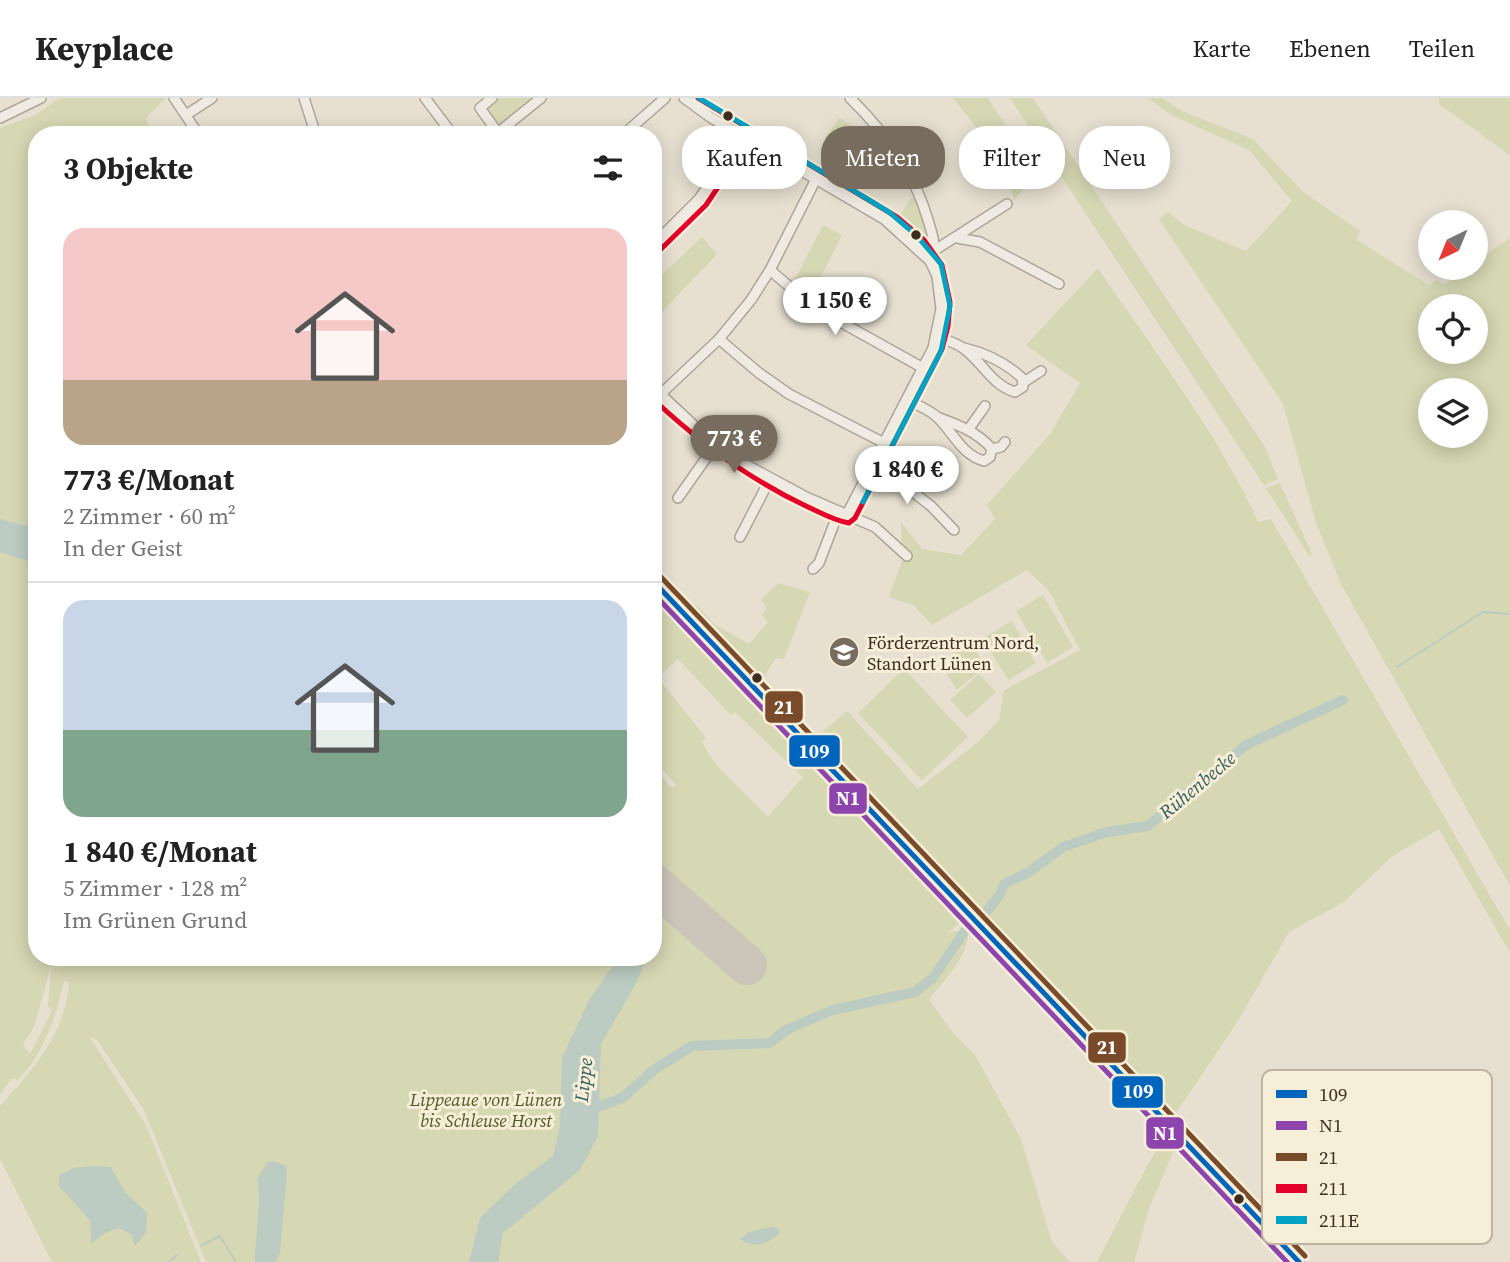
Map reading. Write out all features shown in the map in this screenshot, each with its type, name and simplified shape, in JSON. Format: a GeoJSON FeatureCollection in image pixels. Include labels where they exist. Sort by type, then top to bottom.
{"type":"FeatureCollection","features":[{"type":"Feature","properties":{"kind":"street"},"geometry":{"type":"LineString","coordinates":[[0,118],[40,98]]}},
{"type":"Feature","properties":{"kind":"street"},"geometry":{"type":"LineString","coordinates":[[174,98],[193,126]]}},
{"type":"Feature","properties":{"kind":"street"},"geometry":{"type":"LineString","coordinates":[[186,115],[212,98]]}},
{"type":"Feature","properties":{"kind":"street"},"geometry":{"type":"LineString","coordinates":[[304,98],[313,126]]}},
{"type":"Feature","properties":{"kind":"street"},"geometry":{"type":"LineString","coordinates":[[425,98],[446,126]]}},
{"type":"Feature","properties":{"kind":"street"},"geometry":{"type":"LineString","coordinates":[[491,126],[480,108],[492,98]]}},
{"type":"Feature","properties":{"kind":"street"},"geometry":{"type":"LineString","coordinates":[[506,126],[541,98]]}},
{"type":"Feature","properties":{"kind":"street"},"geometry":{"type":"LineString","coordinates":[[633,126],[665,98]]}},
{"type":"Feature","properties":{"kind":"street"},"geometry":{"type":"LineString","coordinates":[[684,98],[727,126]]}},
{"type":"Feature","properties":{"kind":"street"},"geometry":{"type":"LineString","coordinates":[[850,98],[886,138],[912,178],[922,201],[935,250]]}},
{"type":"Feature","properties":{"kind":"street"},"geometry":{"type":"LineString","coordinates":[[807,174],[884,219],[930,261],[937,276],[941,304],[937,336],[923,368],[874,463],[843,512],[819,563],[813,569]]}},
{"type":"Feature","properties":{"kind":"street"},"geometry":{"type":"LineString","coordinates":[[662,395],[719,339],[739,315],[770,270],[816,179]]}},
{"type":"Feature","properties":{"kind":"street"},"geometry":{"type":"LineString","coordinates":[[662,236],[704,189]]}},
{"type":"Feature","properties":{"kind":"street"},"geometry":{"type":"LineString","coordinates":[[930,261],[935,250],[1007,204]]}},
{"type":"Feature","properties":{"kind":"street"},"geometry":{"type":"LineString","coordinates":[[957,238],[980,242],[1059,284]]}},
{"type":"Feature","properties":{"kind":"street"},"geometry":{"type":"LineString","coordinates":[[770,270],[812,306],[923,368]]}},
{"type":"Feature","properties":{"kind":"street"},"geometry":{"type":"LineString","coordinates":[[937,336],[981,352],[1009,367],[1024,382]]}},
{"type":"Feature","properties":{"kind":"street"},"geometry":{"type":"LineString","coordinates":[[719,339],[789,394],[884,443]]}},
{"type":"Feature","properties":{"kind":"street"},"geometry":{"type":"LineString","coordinates":[[964,348],[984,370],[1006,388],[1019,391],[1024,382],[1041,371]]}},
{"type":"Feature","properties":{"kind":"street"},"geometry":{"type":"LineString","coordinates":[[662,397],[716,444],[770,479],[875,527],[907,556]]}},
{"type":"Feature","properties":{"kind":"street"},"geometry":{"type":"LineString","coordinates":[[907,399],[937,417],[968,430],[992,449]]}},
{"type":"Feature","properties":{"kind":"street"},"geometry":{"type":"LineString","coordinates":[[968,430],[985,405]]}},
{"type":"Feature","properties":{"kind":"street"},"geometry":{"type":"LineString","coordinates":[[937,417],[956,442],[980,461],[988,460],[992,449]]}},
{"type":"Feature","properties":{"kind":"street"},"geometry":{"type":"LineString","coordinates":[[992,449],[1005,442]]}},
{"type":"Feature","properties":{"kind":"street"},"geometry":{"type":"LineString","coordinates":[[678,498],[716,444]]}},
{"type":"Feature","properties":{"kind":"street"},"geometry":{"type":"LineString","coordinates":[[874,463],[931,506],[954,530]]}},
{"type":"Feature","properties":{"kind":"street"},"geometry":{"type":"LineString","coordinates":[[740,537],[770,479]]}},
{"type":"Feature","properties":{"kind":"street"},"geometry":{"type":"LineString","coordinates":[[662,590],[1262,1223]]}},
{"type":"Feature","properties":{"kind":"street"},"geometry":{"type":"LineString","coordinates":[[1282,1244],[1299,1262]]}},
{"type":"Feature","properties":{"kind":"green space","name":"Lippeaue von Lünen bis Schleuse Horst"},"geometry":{"type":"Polygon","coordinates":[[[60,98],[166,98],[146,118],[149,126],[28,126],[28,966],[51,966],[662,966],[662,777],[672,788],[676,785],[662,769],[662,683],[706,738],[702,742],[716,765],[768,817],[803,777],[735,712],[731,715],[678,659],[662,674],[662,601],[802,749],[847,711],[918,789],[978,742],[999,720],[1004,690],[1080,650],[1049,591],[1027,570],[932,625],[913,605],[889,597],[902,561],[901,522],[922,549],[961,555],[995,519],[987,505],[1050,434],[1080,383],[1026,345],[1098,268],[1205,425],[1258,522],[1271,519],[1510,930],[1510,953],[1439,829],[1391,857],[1344,902],[1289,932],[1238,1021],[1175,1114],[1153,1127],[960,923],[948,932],[963,930],[968,936],[963,953],[929,999],[953,1033],[975,1055],[1021,1139],[1052,1242],[1070,1262],[206,1262],[144,1110],[97,1040],[89,1036],[146,1125],[201,1262],[52,1262],[0,1159],[0,1106],[36,1064],[55,1034],[67,1000],[69,982],[64,981],[53,1021],[35,1058],[18,1080],[12,1078],[0,1095],[0,128],[35,115],[60,98]],[[51,966],[34,1027],[23,1045],[30,1054],[52,1011],[48,1006],[51,966]]]}},
{"type":"Feature","properties":{"kind":"green space"},"geometry":{"type":"Polygon","coordinates":[[[499,98],[534,98],[498,126],[486,110],[499,98]]]}},
{"type":"Feature","properties":{"kind":"green space"},"geometry":{"type":"Polygon","coordinates":[[[953,98],[988,98],[1006,126],[975,126],[953,98]]]}},
{"type":"Feature","properties":{"kind":"green space"},"geometry":{"type":"Polygon","coordinates":[[[1010,98],[1033,98],[1052,126],[1028,126],[1010,98]]]}},
{"type":"Feature","properties":{"kind":"green space"},"geometry":{"type":"Polygon","coordinates":[[[1148,98],[1162,98],[1184,112],[1253,139],[1302,191],[1360,231],[1357,240],[1429,285],[1437,280],[1445,285],[1452,280],[1488,280],[1488,253],[1510,238],[1510,886],[1341,584],[1316,523],[1283,404],[1159,219],[1168,212],[1184,225],[1246,251],[1292,201],[1249,150],[1173,116],[1148,98]]]}},
{"type":"Feature","properties":{"kind":"green space"},"geometry":{"type":"Polygon","coordinates":[[[1439,98],[1510,98],[1510,155],[1439,104],[1439,98]]]}},
{"type":"Feature","properties":{"kind":"green space"},"geometry":{"type":"Polygon","coordinates":[[[839,118],[853,126],[834,126],[839,118]]]}},
{"type":"Feature","properties":{"kind":"green space"},"geometry":{"type":"Polygon","coordinates":[[[1065,146],[1079,167],[1079,189],[1094,189],[1264,445],[1278,479],[1264,485],[1065,182],[1065,146]]]}},
{"type":"Feature","properties":{"kind":"green space"},"geometry":{"type":"Polygon","coordinates":[[[1011,189],[1024,189],[1014,200],[1011,189]]]}},
{"type":"Feature","properties":{"kind":"green space"},"geometry":{"type":"Polygon","coordinates":[[[917,197],[928,235],[918,241],[896,222],[910,199],[917,197]]]}},
{"type":"Feature","properties":{"kind":"green space"},"geometry":{"type":"Polygon","coordinates":[[[823,225],[842,235],[814,291],[794,281],[823,225]]]}},
{"type":"Feature","properties":{"kind":"green space"},"geometry":{"type":"Polygon","coordinates":[[[702,237],[717,254],[662,312],[662,275],[702,237]]]}},
{"type":"Feature","properties":{"kind":"green space"},"geometry":{"type":"Polygon","coordinates":[[[1280,483],[1312,554],[1309,556],[1266,488],[1280,483]]]}},
{"type":"Feature","properties":{"kind":"green space"},"geometry":{"type":"Polygon","coordinates":[[[778,583],[810,592],[784,659],[776,658],[763,678],[749,678],[690,613],[697,605],[714,624],[749,644],[768,622],[762,615],[767,606],[761,600],[778,583]]]}},
{"type":"Feature","properties":{"kind":"green space"},"geometry":{"type":"Polygon","coordinates":[[[1043,595],[1073,647],[1047,663],[1016,611],[1043,595]]]}},
{"type":"Feature","properties":{"kind":"green space"},"geometry":{"type":"Polygon","coordinates":[[[1012,621],[1036,663],[1008,680],[983,638],[1012,621]]]}},
{"type":"Feature","properties":{"kind":"green space"},"geometry":{"type":"Polygon","coordinates":[[[967,641],[973,645],[985,667],[957,690],[947,675],[958,664],[955,651],[960,643],[967,641]]]}},
{"type":"Feature","properties":{"kind":"green space"},"geometry":{"type":"Polygon","coordinates":[[[904,669],[968,737],[922,780],[858,713],[904,669]]]}},
{"type":"Feature","properties":{"kind":"green space"},"geometry":{"type":"Polygon","coordinates":[[[979,674],[996,692],[967,718],[950,700],[979,674]]]}},
{"type":"Feature","properties":{"kind":"green space"},"geometry":{"type":"Polygon","coordinates":[[[1168,1131],[1178,1140],[1149,1209],[1134,1262],[1097,1262],[1147,1166],[1168,1131]]]}},
{"type":"Feature","properties":{"kind":"water"},"geometry":{"type":"Polygon","coordinates":[[[0,519],[28,527],[28,561],[0,552],[0,519]]]}},
{"type":"Feature","properties":{"kind":"water","name":"Lippe"},"geometry":{"type":"Polygon","coordinates":[[[613,966],[643,966],[638,980],[601,1044],[598,1136],[580,1170],[503,1233],[498,1262],[469,1262],[480,1218],[515,1184],[553,1156],[560,1127],[562,1058],[589,1000],[613,966]]]}},
{"type":"Feature","properties":{"kind":"water"},"geometry":{"type":"Polygon","coordinates":[[[273,1161],[286,1166],[287,1174],[280,1252],[276,1262],[255,1262],[259,1207],[257,1180],[267,1162],[273,1161]]]}},
{"type":"Feature","properties":{"kind":"water"},"geometry":{"type":"Polygon","coordinates":[[[111,1167],[124,1191],[147,1213],[146,1233],[135,1246],[131,1234],[119,1228],[105,1233],[91,1244],[90,1220],[58,1185],[60,1175],[73,1168],[111,1167]]]}},
{"type":"Feature","properties":{"kind":"water"},"geometry":{"type":"Polygon","coordinates":[[[778,1228],[779,1233],[765,1242],[750,1244],[740,1239],[749,1232],[778,1228]]]}},
{"type":"Feature","properties":{"kind":"waterway"},"geometry":{"type":"LineString","coordinates":[[1397,667],[1483,612],[1510,614]]}},
{"type":"Feature","properties":{"kind":"waterway","name":"Rühenbecke"},"geometry":{"type":"LineString","coordinates":[[987,911],[1001,893],[1004,884],[1029,872],[1063,847],[1107,832],[1148,826],[1246,745],[1343,700]]}},
{"type":"Feature","properties":{"kind":"waterway","name":"Rühenbecke"},"geometry":{"type":"LineString","coordinates":[[587,1111],[622,1098],[655,1069],[692,1046],[770,1043],[786,1030],[833,1010],[915,992],[933,978],[964,932]]}},
{"type":"Feature","properties":{"kind":"waterway"},"geometry":{"type":"LineString","coordinates":[[202,1245],[220,1236],[236,1262]]}},
{"type":"Feature","properties":{"kind":"waterway"},"geometry":{"type":"LineString","coordinates":[[169,1262],[177,1255]]}},
{"type":"Feature","properties":{"kind":"runway"},"geometry":{"type":"LineString","coordinates":[[662,891],[747,965]]}},
{"type":"Feature","properties":{"kind":"transit line","name":"211"},"geometry":{"type":"LineString","coordinates":[[662,407],[689,431],[746,473],[808,507],[849,523],[855,518],[942,349],[948,326],[950,302],[942,265],[924,240],[897,217],[698,98]]}},
{"type":"Feature","properties":{"kind":"transit line","name":"211E"},"geometry":{"type":"LineString","coordinates":[[699,98],[889,212],[916,235],[941,264],[950,306],[941,351],[863,502]]}},
{"type":"Feature","properties":{"kind":"transit line","name":"211"},"geometry":{"type":"LineString","coordinates":[[662,248],[706,205],[717,189]]}},
{"type":"Feature","properties":{"kind":"transit line","name":"21"},"geometry":{"type":"LineString","coordinates":[[662,578],[1262,1211]]}},
{"type":"Feature","properties":{"kind":"transit line","name":"109"},"geometry":{"type":"LineString","coordinates":[[662,590],[1262,1223]]}},
{"type":"Feature","properties":{"kind":"transit line","name":"N1"},"geometry":{"type":"LineString","coordinates":[[662,602],[1262,1236]]}},
{"type":"Feature","properties":{"kind":"transit line","name":"N1"},"geometry":{"type":"LineString","coordinates":[[1270,1244],[1287,1262]]}},
{"type":"Feature","properties":{"kind":"transit line","name":"109"},"geometry":{"type":"LineString","coordinates":[[1282,1244],[1299,1262]]}},
{"type":"Feature","properties":{"kind":"transit line","name":"21"},"geometry":{"type":"LineString","coordinates":[[1294,1244],[1305,1256]]}},
{"type":"Feature","properties":{"kind":"place","name":"Förderzentrum Nord, Standort Lünen"},"geometry":{"type":"Point","coordinates":[844,652]}}]}
